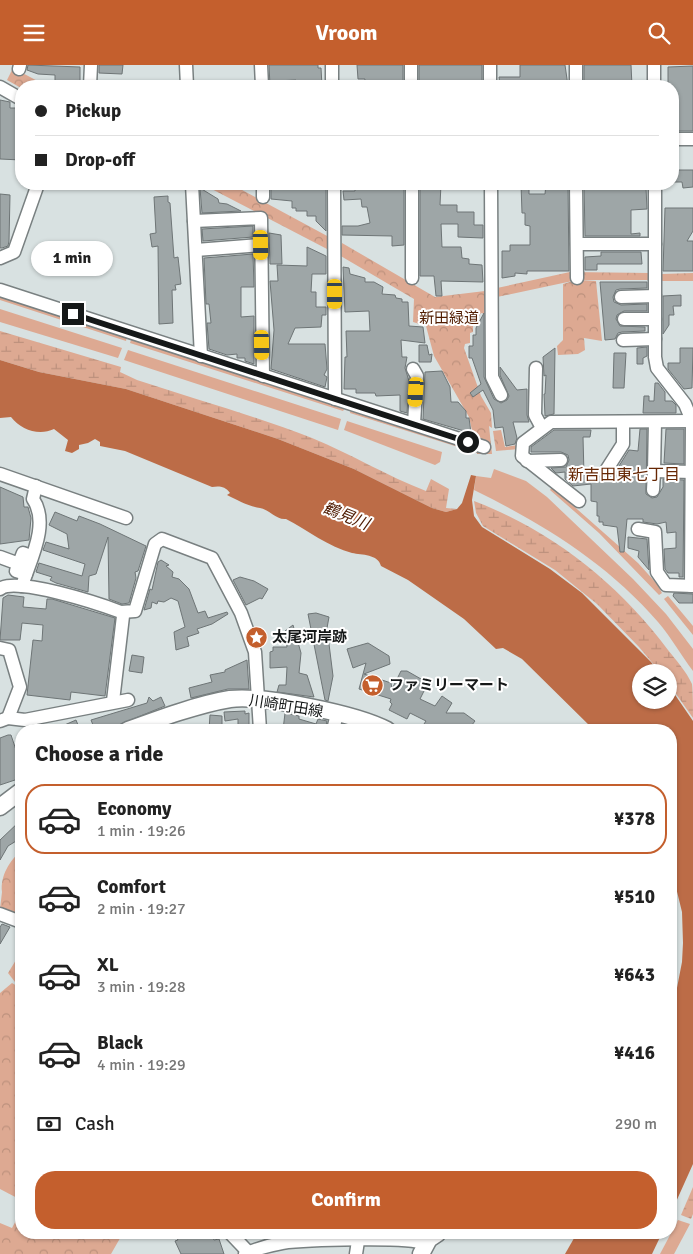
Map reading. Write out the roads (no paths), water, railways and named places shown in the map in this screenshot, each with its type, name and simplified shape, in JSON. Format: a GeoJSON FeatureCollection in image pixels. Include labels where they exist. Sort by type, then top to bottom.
{"type":"FeatureCollection","features":[{"type":"Feature","properties":{"kind":"main road","name":"川崎町田線"},"geometry":{"type":"LineString","coordinates":[[148,724],[230,699],[258,699],[296,705],[335,722],[348,724]]}},
{"type":"Feature","properties":{"kind":"main road"},"geometry":{"type":"LineString","coordinates":[[0,807],[15,796]]}},
{"type":"Feature","properties":{"kind":"main road"},"geometry":{"type":"LineString","coordinates":[[423,1249],[432,1239]]}},
{"type":"Feature","properties":{"kind":"street"},"geometry":{"type":"LineString","coordinates":[[90,80],[91,65]]}},
{"type":"Feature","properties":{"kind":"street"},"geometry":{"type":"LineString","coordinates":[[186,65],[187,80]]}},
{"type":"Feature","properties":{"kind":"street"},"geometry":{"type":"LineString","coordinates":[[261,65],[262,80]]}},
{"type":"Feature","properties":{"kind":"street"},"geometry":{"type":"LineString","coordinates":[[332,65],[332,80]]}},
{"type":"Feature","properties":{"kind":"street"},"geometry":{"type":"LineString","coordinates":[[411,65],[411,80]]}},
{"type":"Feature","properties":{"kind":"street"},"geometry":{"type":"LineString","coordinates":[[490,65],[490,80]]}},
{"type":"Feature","properties":{"kind":"street"},"geometry":{"type":"LineString","coordinates":[[576,65],[576,80]]}},
{"type":"Feature","properties":{"kind":"street"},"geometry":{"type":"LineString","coordinates":[[654,65],[654,80]]}},
{"type":"Feature","properties":{"kind":"street"},"geometry":{"type":"LineString","coordinates":[[0,87],[15,96]]}},
{"type":"Feature","properties":{"kind":"street"},"geometry":{"type":"LineString","coordinates":[[679,139],[693,139]]}},
{"type":"Feature","properties":{"kind":"street"},"geometry":{"type":"LineString","coordinates":[[0,258],[14,252],[36,190]]}},
{"type":"Feature","properties":{"kind":"street"},"geometry":{"type":"LineString","coordinates":[[192,190],[201,356]]}},
{"type":"Feature","properties":{"kind":"street"},"geometry":{"type":"LineString","coordinates":[[262,190],[263,197]]}},
{"type":"Feature","properties":{"kind":"street"},"geometry":{"type":"LineString","coordinates":[[334,190],[335,399]]}},
{"type":"Feature","properties":{"kind":"street"},"geometry":{"type":"LineString","coordinates":[[412,190],[412,278]]}},
{"type":"Feature","properties":{"kind":"street"},"geometry":{"type":"LineString","coordinates":[[491,190],[492,377],[501,395]]}},
{"type":"Feature","properties":{"kind":"street"},"geometry":{"type":"LineString","coordinates":[[576,190],[577,278]]}},
{"type":"Feature","properties":{"kind":"street"},"geometry":{"type":"LineString","coordinates":[[638,529],[655,532],[656,573],[666,585],[692,586],[693,421],[677,393],[657,368],[655,339],[654,190]]}},
{"type":"Feature","properties":{"kind":"street"},"geometry":{"type":"LineString","coordinates":[[194,221],[261,218],[263,376]]}},
{"type":"Feature","properties":{"kind":"street"},"geometry":{"type":"LineString","coordinates":[[196,250],[261,245]]}},
{"type":"Feature","properties":{"kind":"street"},"geometry":{"type":"LineString","coordinates":[[577,245],[655,245]]}},
{"type":"Feature","properties":{"kind":"street"},"geometry":{"type":"LineString","coordinates":[[0,290],[484,447]]}},
{"type":"Feature","properties":{"kind":"street"},"geometry":{"type":"LineString","coordinates":[[621,297],[655,296]]}},
{"type":"Feature","properties":{"kind":"street"},"geometry":{"type":"LineString","coordinates":[[624,319],[655,319]]}},
{"type":"Feature","properties":{"kind":"street"},"geometry":{"type":"LineString","coordinates":[[623,339],[655,339]]}},
{"type":"Feature","properties":{"kind":"street"},"geometry":{"type":"LineString","coordinates":[[536,367],[535,415],[546,425]]}},
{"type":"Feature","properties":{"kind":"street"},"geometry":{"type":"LineString","coordinates":[[412,369],[417,376],[414,423]]}},
{"type":"Feature","properties":{"kind":"street"},"geometry":{"type":"LineString","coordinates":[[579,501],[522,456],[523,443],[546,425],[623,421],[693,421]]}},
{"type":"Feature","properties":{"kind":"street"},"geometry":{"type":"LineString","coordinates":[[607,469],[623,444],[623,421]]}},
{"type":"Feature","properties":{"kind":"street"},"geometry":{"type":"LineString","coordinates":[[653,490],[655,421]]}},
{"type":"Feature","properties":{"kind":"street"},"geometry":{"type":"LineString","coordinates":[[527,461],[560,460]]}},
{"type":"Feature","properties":{"kind":"street"},"geometry":{"type":"LineString","coordinates":[[654,471],[692,471]]}},
{"type":"Feature","properties":{"kind":"street"},"geometry":{"type":"LineString","coordinates":[[0,474],[126,518]]}},
{"type":"Feature","properties":{"kind":"street"},"geometry":{"type":"LineString","coordinates":[[22,586],[22,569],[31,556],[41,525],[38,506],[33,499],[36,486]]}},
{"type":"Feature","properties":{"kind":"street"},"geometry":{"type":"LineString","coordinates":[[0,589],[8,585],[42,588],[121,611],[135,611],[155,544],[162,539],[212,558],[241,613],[255,652],[260,724]]}},
{"type":"Feature","properties":{"kind":"street"},"geometry":{"type":"LineString","coordinates":[[0,557],[22,569]]}},
{"type":"Feature","properties":{"kind":"street"},"geometry":{"type":"LineString","coordinates":[[114,701],[123,616],[121,611]]}},
{"type":"Feature","properties":{"kind":"street"},"geometry":{"type":"LineString","coordinates":[[0,648],[9,650],[20,687],[4,720],[25,720],[114,701],[128,700]]}},
{"type":"Feature","properties":{"kind":"street"},"geometry":{"type":"LineString","coordinates":[[0,914],[15,920]]}},
{"type":"Feature","properties":{"kind":"street"},"geometry":{"type":"LineString","coordinates":[[235,1239],[248,1253],[281,1243],[374,1239]]}},
{"type":"Feature","properties":{"kind":"street"},"geometry":{"type":"LineString","coordinates":[[395,1239],[423,1249]]}},
{"type":"Feature","properties":{"kind":"street"},"geometry":{"type":"LineString","coordinates":[[356,1254],[358,1241]]}},
{"type":"Feature","properties":{"kind":"water","name":"鶴見川"},"geometry":{"type":"Polygon","coordinates":[[[0,360],[39,372],[126,389],[278,439],[354,469],[432,508],[446,512],[457,509],[462,503],[471,475],[476,476],[472,500],[474,516],[482,527],[550,569],[582,593],[651,662],[653,664],[632,664],[632,709],[677,709],[677,698],[693,721],[693,1164],[677,1200],[677,988],[682,962],[683,943],[682,912],[677,892],[677,724],[588,724],[522,659],[503,648],[496,649],[464,619],[408,580],[381,566],[377,559],[335,547],[286,519],[279,518],[264,509],[247,505],[227,495],[230,493],[224,488],[212,487],[125,451],[100,446],[100,442],[95,439],[79,445],[79,449],[72,453],[65,451],[68,440],[54,429],[42,432],[31,431],[15,422],[11,417],[0,418],[0,360]]]}},
{"type":"Feature","properties":{"kind":"water"},"geometry":{"type":"Polygon","coordinates":[[[574,1239],[659,1239],[652,1254],[565,1254],[574,1239]]]}},
{"type":"Feature","properties":{"kind":"place","name":"太尾河岸跡"},"geometry":{"type":"Point","coordinates":[256,637]}},
{"type":"Feature","properties":{"kind":"place","name":"ファミリーマート"},"geometry":{"type":"Point","coordinates":[373,685]}},
{"type":"Feature","properties":{"kind":"district","name":"新吉田東七丁目"},"geometry":{"type":"Point","coordinates":[624,475]}},
{"type":"Feature","properties":{"kind":"park label","name":"新田緑道"},"geometry":{"type":"Point","coordinates":[449,318]}}]}
